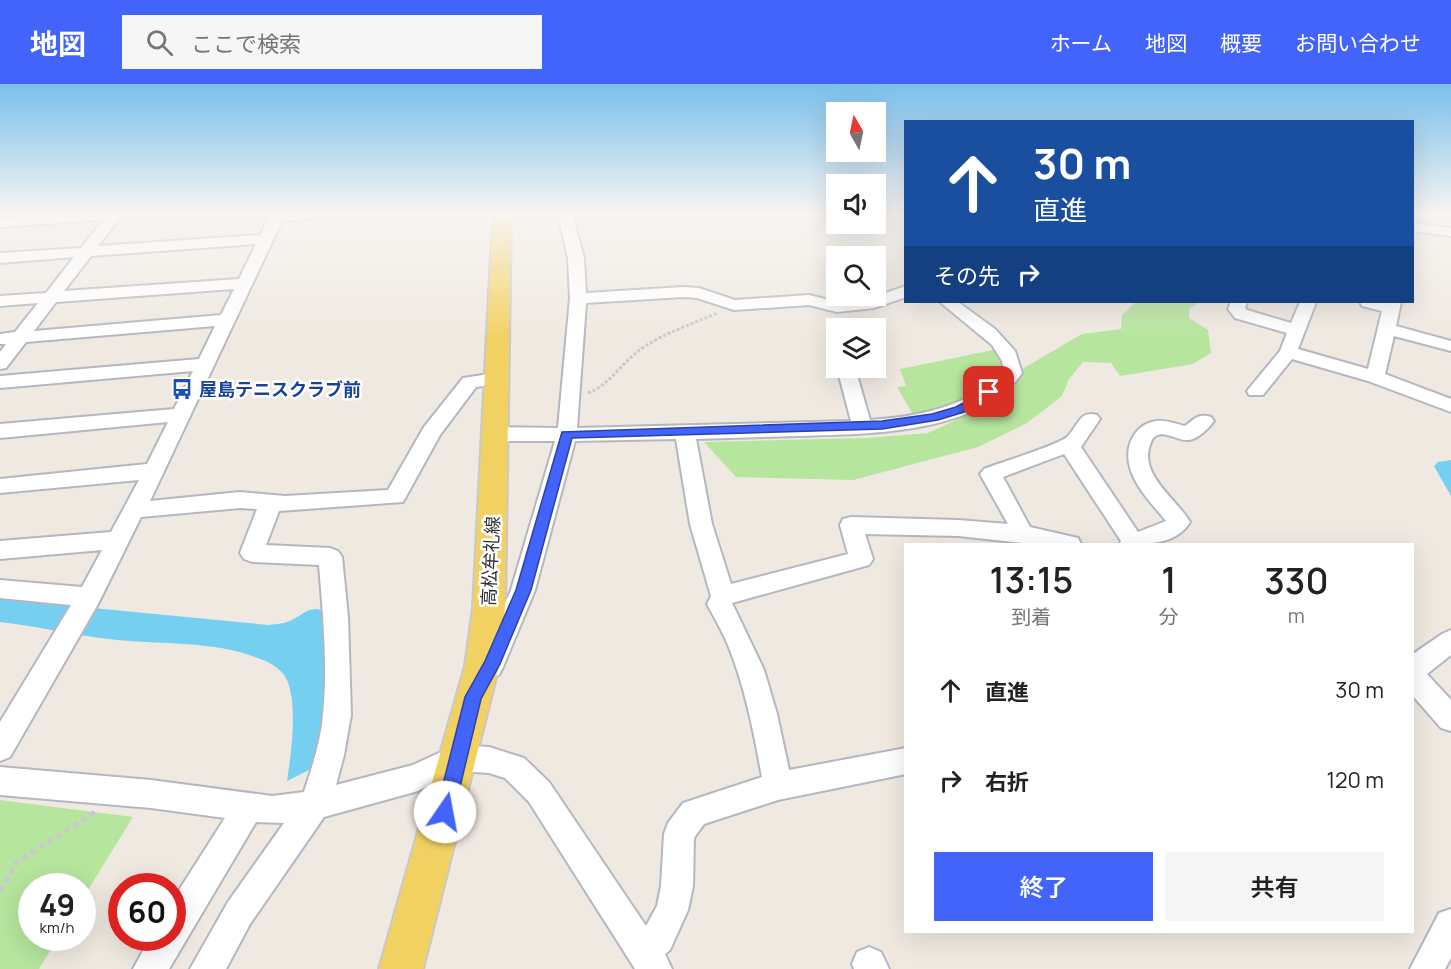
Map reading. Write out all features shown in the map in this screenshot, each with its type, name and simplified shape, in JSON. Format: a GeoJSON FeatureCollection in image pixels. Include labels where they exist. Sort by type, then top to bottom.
{"type":"FeatureCollection","features":[{"type":"Feature","properties":{"kind":"main road","name":"高松牟礼線"},"geometry":{"type":"LineString","coordinates":[[401,969],[445,812],[456,758],[482,666],[489,608],[500,255]]}},
{"type":"Feature","properties":{"kind":"street"},"geometry":{"type":"LineString","coordinates":[[0,258],[39,255]]}},
{"type":"Feature","properties":{"kind":"street"},"geometry":{"type":"LineString","coordinates":[[0,364],[84,255]]}},
{"type":"Feature","properties":{"kind":"street"},"geometry":{"type":"LineString","coordinates":[[0,748],[87,601],[182,415],[259,255]]}},
{"type":"Feature","properties":{"kind":"street"},"geometry":{"type":"LineString","coordinates":[[473,697],[492,664],[523,590],[567,434],[578,298],[575,255]]}},
{"type":"Feature","properties":{"kind":"street"},"geometry":{"type":"LineString","coordinates":[[0,302],[246,283]]}},
{"type":"Feature","properties":{"kind":"street"},"geometry":{"type":"LineString","coordinates":[[578,298],[683,292],[699,293],[734,305],[809,300],[837,307],[874,303],[904,292]]}},
{"type":"Feature","properties":{"kind":"street"},"geometry":{"type":"LineString","coordinates":[[495,434],[685,433],[862,427],[933,418],[960,409],[1004,384],[1013,373],[1013,361],[1004,348],[949,303]]}},
{"type":"Feature","properties":{"kind":"street"},"geometry":{"type":"LineString","coordinates":[[1239,303],[1236,309],[1242,314],[1297,330]]}},
{"type":"Feature","properties":{"kind":"street"},"geometry":{"type":"LineString","coordinates":[[1256,391],[1288,352],[1308,303]]}},
{"type":"Feature","properties":{"kind":"street"},"geometry":{"type":"LineString","coordinates":[[1376,303],[1393,305],[1376,377]]}},
{"type":"Feature","properties":{"kind":"street"},"geometry":{"type":"LineString","coordinates":[[0,339],[228,320]]}},
{"type":"Feature","properties":{"kind":"street"},"geometry":{"type":"LineString","coordinates":[[1387,329],[1451,346]]}},
{"type":"Feature","properties":{"kind":"street"},"geometry":{"type":"LineString","coordinates":[[1288,352],[1376,377],[1451,406]]}},
{"type":"Feature","properties":{"kind":"street"},"geometry":{"type":"LineString","coordinates":[[0,382],[206,364]]}},
{"type":"Feature","properties":{"kind":"street"},"geometry":{"type":"LineString","coordinates":[[849,378],[862,427]]}},
{"type":"Feature","properties":{"kind":"street"},"geometry":{"type":"LineString","coordinates":[[134,510],[240,500],[271,502],[395,497],[431,432],[470,382],[496,379]]}},
{"type":"Feature","properties":{"kind":"street"},"geometry":{"type":"LineString","coordinates":[[0,431],[182,415]]}},
{"type":"Feature","properties":{"kind":"street"},"geometry":{"type":"LineString","coordinates":[[1018,533],[1019,524],[991,474],[1073,443],[1090,419]]}},
{"type":"Feature","properties":{"kind":"street"},"geometry":{"type":"LineString","coordinates":[[1135,543],[1173,528],[1179,522],[1145,479],[1138,461],[1139,444],[1146,432],[1160,426],[1188,434],[1204,421]]}},
{"type":"Feature","properties":{"kind":"street"},"geometry":{"type":"LineString","coordinates":[[685,433],[701,524],[723,596],[719,604],[733,627],[751,666],[762,702],[778,786]]}},
{"type":"Feature","properties":{"kind":"street"},"geometry":{"type":"LineString","coordinates":[[1069,445],[1131,543]]}},
{"type":"Feature","properties":{"kind":"street"},"geometry":{"type":"LineString","coordinates":[[0,486],[154,471]]}},
{"type":"Feature","properties":{"kind":"street"},"geometry":{"type":"LineString","coordinates":[[207,969],[239,913],[315,804],[330,755],[337,715],[336,617],[330,557],[252,553],[271,502]]}},
{"type":"Feature","properties":{"kind":"street"},"geometry":{"type":"LineString","coordinates":[[723,596],[861,558],[851,525],[958,528],[1018,533],[1065,543]]}},
{"type":"Feature","properties":{"kind":"street"},"geometry":{"type":"LineString","coordinates":[[0,550],[118,540]]}},
{"type":"Feature","properties":{"kind":"street"},"geometry":{"type":"LineString","coordinates":[[0,589],[87,601]]}},
{"type":"Feature","properties":{"kind":"street"},"geometry":{"type":"LineString","coordinates":[[1414,672],[1415,667],[1451,641]]}},
{"type":"Feature","properties":{"kind":"street"},"geometry":{"type":"LineString","coordinates":[[1414,677],[1451,719]]}},
{"type":"Feature","properties":{"kind":"street"},"geometry":{"type":"LineString","coordinates":[[0,781],[151,794],[272,810],[315,804],[418,777],[456,758],[489,760],[514,767],[539,792],[588,864],[648,960]]}},
{"type":"Feature","properties":{"kind":"street"},"geometry":{"type":"LineString","coordinates":[[648,960],[672,910],[677,886],[679,834],[694,813],[778,786],[904,760]]}},
{"type":"Feature","properties":{"kind":"street"},"geometry":{"type":"LineString","coordinates":[[186,909],[249,807]]}},
{"type":"Feature","properties":{"kind":"street"},"geometry":{"type":"LineString","coordinates":[[1427,969],[1451,926]]}},
{"type":"Feature","properties":{"kind":"street"},"geometry":{"type":"LineString","coordinates":[[150,969],[161,951]]}},
{"type":"Feature","properties":{"kind":"path"},"geometry":{"type":"LineString","coordinates":[[570,398],[598,390],[614,376],[624,363],[663,334],[734,305]]}},
{"type":"Feature","properties":{"kind":"path"},"geometry":{"type":"LineString","coordinates":[[0,891],[17,862],[95,812]]}},
{"type":"Feature","properties":{"kind":"green space"},"geometry":{"type":"Polygon","coordinates":[[[1135,303],[1198,303],[1189,309],[1189,318],[1208,330],[1211,353],[1193,364],[1120,376],[1111,363],[1083,362],[1069,379],[1062,396],[1027,423],[978,447],[853,480],[736,477],[704,442],[867,438],[928,433],[1010,395],[1024,368],[1082,334],[1121,329],[1122,315],[1135,303]]]}},
{"type":"Feature","properties":{"kind":"green space"},"geometry":{"type":"Polygon","coordinates":[[[1003,348],[1013,373],[960,409],[915,418],[897,387],[906,386],[900,369],[1003,348]]]}},
{"type":"Feature","properties":{"kind":"green space"},"geometry":{"type":"Polygon","coordinates":[[[0,800],[133,817],[96,877],[96,873],[18,873],[18,951],[50,951],[39,969],[0,969],[0,800]]]}},
{"type":"Feature","properties":{"kind":"water"},"geometry":{"type":"Polygon","coordinates":[[[1451,460],[1451,496],[1434,466],[1438,462],[1451,460]]]}},
{"type":"Feature","properties":{"kind":"water"},"geometry":{"type":"Polygon","coordinates":[[[0,599],[268,625],[287,622],[310,610],[327,612],[329,709],[311,769],[287,781],[293,730],[292,703],[285,676],[269,663],[238,652],[201,645],[109,639],[0,622],[0,599]]]}},
{"type":"Feature","properties":{"kind":"place","name":"屋島テニスクラブ前"},"geometry":{"type":"Point","coordinates":[182,389]}},
{"type":"Feature","properties":{"kind":"route"},"geometry":{"type":"LineString","coordinates":[[445,812],[456,758],[473,697],[492,664],[523,590],[567,434],[862,427],[933,418],[960,409],[989,392]]}}]}
